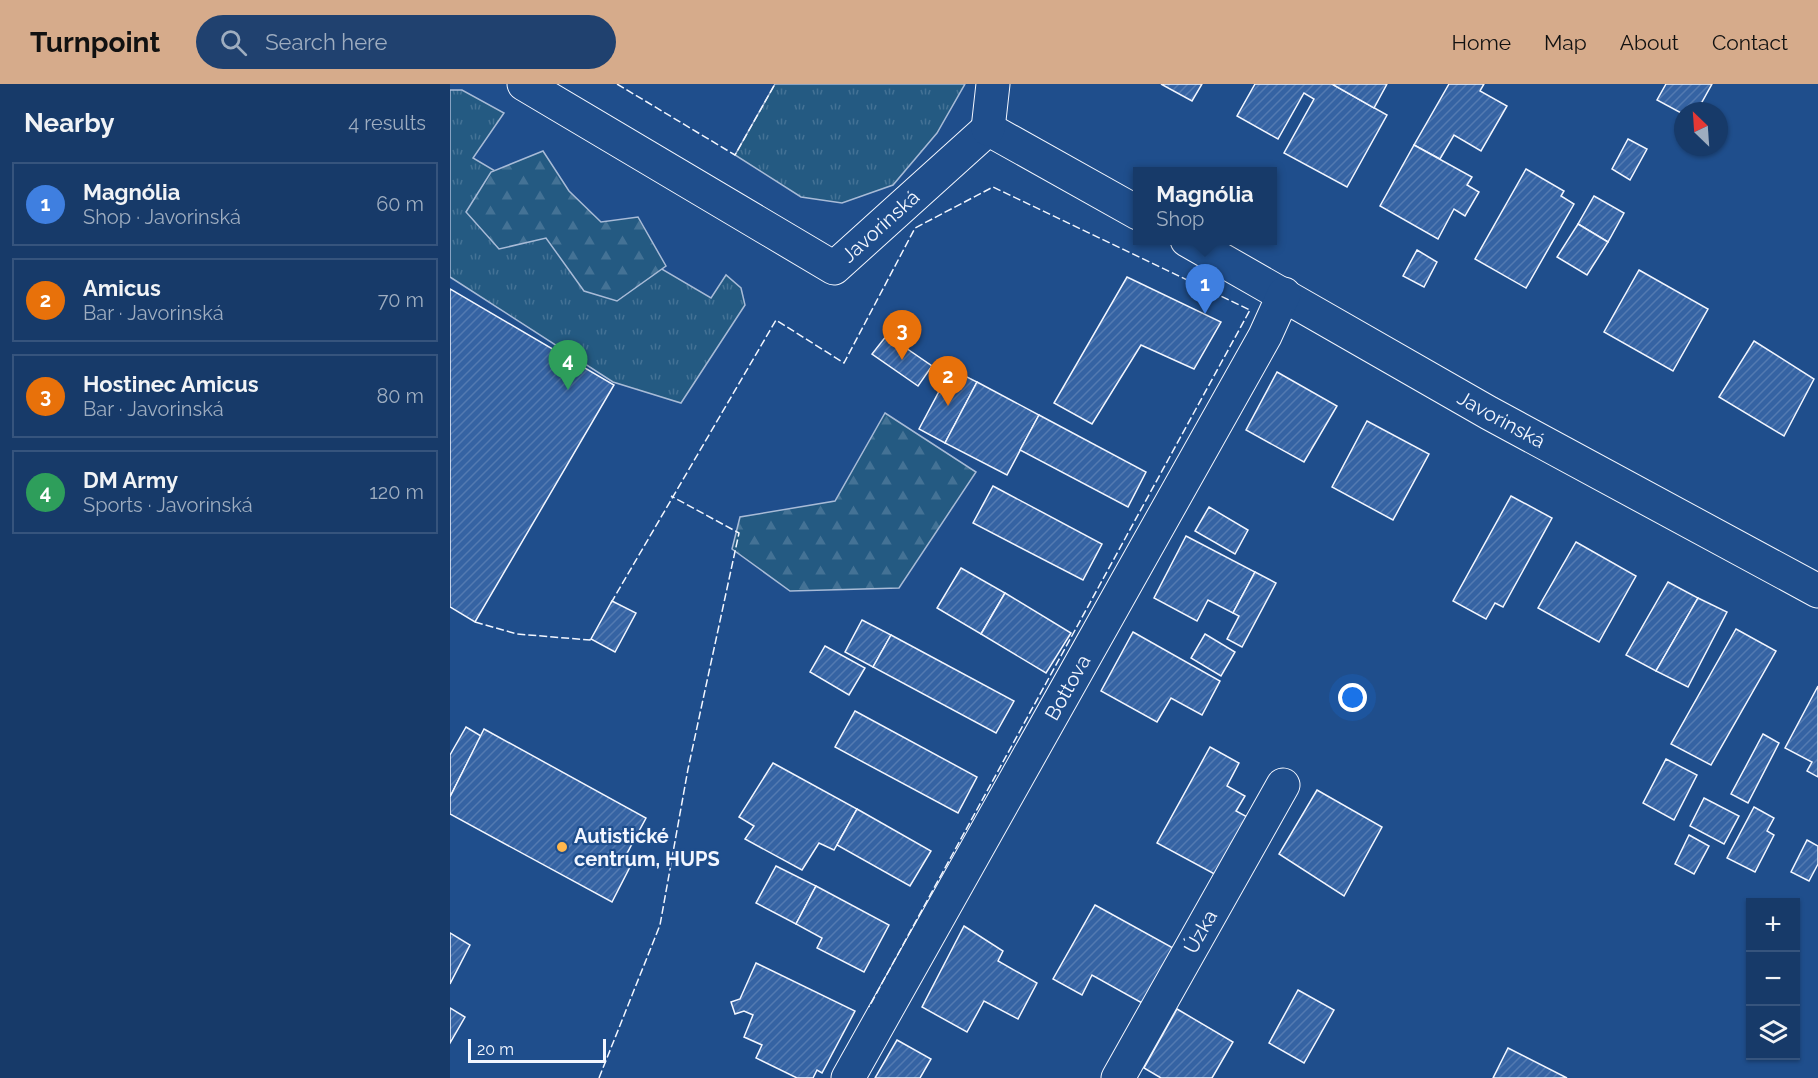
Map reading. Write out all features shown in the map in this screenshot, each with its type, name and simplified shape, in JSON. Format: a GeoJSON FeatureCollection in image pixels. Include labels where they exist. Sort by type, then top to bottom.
{"type":"FeatureCollection","features":[{"type":"Feature","properties":{"kind":"street","name":"Javorinská"},"geometry":{"type":"LineString","coordinates":[[524,84],[834,268],[988,129]]}},
{"type":"Feature","properties":{"kind":"street"},"geometry":{"type":"LineString","coordinates":[[993,84],[988,129],[1133,211]]}},
{"type":"Feature","properties":{"kind":"street","name":"Javorinská"},"geometry":{"type":"LineString","coordinates":[[1196,245],[1489,413],[1818,591]]}},
{"type":"Feature","properties":{"kind":"street","name":"Bottova"},"geometry":{"type":"LineString","coordinates":[[848,1078],[1265,336],[1284,294]]}},
{"type":"Feature","properties":{"kind":"street","name":"Úzka"},"geometry":{"type":"LineString","coordinates":[[1118,1078],[1282,785]]}},
{"type":"Feature","properties":{"kind":"green space"},"geometry":{"type":"Polygon","coordinates":[[[775,84],[965,84],[937,133],[893,185],[842,203],[801,197],[735,155],[775,84]]]}},
{"type":"Feature","properties":{"kind":"green space"},"geometry":{"type":"Polygon","coordinates":[[[450,90],[462,90],[504,113],[473,158],[711,298],[726,275],[741,288],[745,305],[681,403],[613,382],[450,277],[450,90]]]}},
{"type":"Feature","properties":{"kind":"green space"},"geometry":{"type":"Polygon","coordinates":[[[543,151],[569,191],[601,222],[638,217],[666,266],[617,301],[584,291],[546,238],[499,249],[466,212],[491,172],[543,151]]]}},
{"type":"Feature","properties":{"kind":"green space"},"geometry":{"type":"Polygon","coordinates":[[[885,413],[976,472],[899,588],[790,591],[732,549],[740,517],[835,501],[885,413]]]}},
{"type":"Feature","properties":{"kind":"building"},"geometry":{"type":"Polygon","coordinates":[[[1161,84],[1202,84],[1192,101],[1161,84]]]}},
{"type":"Feature","properties":{"kind":"building"},"geometry":{"type":"Polygon","coordinates":[[[1255,84],[1332,84],[1387,115],[1347,187],[1284,153],[1314,99],[1304,93],[1278,139],[1237,116],[1255,84]]]}},
{"type":"Feature","properties":{"kind":"building"},"geometry":{"type":"Polygon","coordinates":[[[1332,84],[1387,84],[1374,108],[1332,84]]]}},
{"type":"Feature","properties":{"kind":"building"},"geometry":{"type":"Polygon","coordinates":[[[1449,84],[1484,84],[1480,91],[1507,106],[1481,151],[1454,135],[1440,159],[1414,145],[1449,84]]]}},
{"type":"Feature","properties":{"kind":"building"},"geometry":{"type":"Polygon","coordinates":[[[1666,84],[1712,84],[1702,102],[1674,102],[1674,109],[1657,100],[1666,84]]]}},
{"type":"Feature","properties":{"kind":"building"},"geometry":{"type":"Polygon","coordinates":[[[1628,139],[1647,149],[1630,180],[1612,169],[1628,139]]]}},
{"type":"Feature","properties":{"kind":"building"},"geometry":{"type":"Polygon","coordinates":[[[1414,145],[1472,177],[1467,185],[1479,192],[1465,216],[1454,209],[1438,239],[1380,206],[1414,145]]]}},
{"type":"Feature","properties":{"kind":"building"},"geometry":{"type":"Polygon","coordinates":[[[1526,169],[1564,191],[1561,196],[1574,204],[1526,288],[1475,259],[1526,169]]]}},
{"type":"Feature","properties":{"kind":"building"},"geometry":{"type":"Polygon","coordinates":[[[1594,196],[1624,213],[1608,242],[1578,224],[1594,196]]]}},
{"type":"Feature","properties":{"kind":"building"},"geometry":{"type":"Polygon","coordinates":[[[1578,224],[1608,242],[1587,275],[1557,257],[1578,224]]]}},
{"type":"Feature","properties":{"kind":"building"},"geometry":{"type":"Polygon","coordinates":[[[1417,250],[1437,262],[1424,287],[1403,276],[1417,250]]]}},
{"type":"Feature","properties":{"kind":"building"},"geometry":{"type":"Polygon","coordinates":[[[1639,270],[1708,309],[1673,371],[1604,332],[1639,270]]]}},
{"type":"Feature","properties":{"kind":"building"},"geometry":{"type":"Polygon","coordinates":[[[1127,277],[1221,322],[1194,369],[1141,345],[1092,424],[1054,403],[1127,277]]]}},
{"type":"Feature","properties":{"kind":"building"},"geometry":{"type":"Polygon","coordinates":[[[450,289],[614,385],[475,622],[450,607],[450,289]]]}},
{"type":"Feature","properties":{"kind":"building"},"geometry":{"type":"Polygon","coordinates":[[[887,335],[932,366],[918,386],[872,354],[887,335]]]}},
{"type":"Feature","properties":{"kind":"building"},"geometry":{"type":"Polygon","coordinates":[[[1754,341],[1814,379],[1784,436],[1719,397],[1754,341]]]}},
{"type":"Feature","properties":{"kind":"building"},"geometry":{"type":"Polygon","coordinates":[[[951,369],[977,382],[945,443],[919,429],[951,369]]]}},
{"type":"Feature","properties":{"kind":"building"},"geometry":{"type":"Polygon","coordinates":[[[1277,372],[1337,406],[1304,462],[1246,430],[1277,372]]]}},
{"type":"Feature","properties":{"kind":"building"},"geometry":{"type":"Polygon","coordinates":[[[977,382],[1039,415],[1007,475],[945,443],[977,382]]]}},
{"type":"Feature","properties":{"kind":"building"},"geometry":{"type":"Polygon","coordinates":[[[1039,415],[1146,472],[1128,507],[1020,450],[1039,415]]]}},
{"type":"Feature","properties":{"kind":"building"},"geometry":{"type":"Polygon","coordinates":[[[1367,421],[1429,454],[1393,520],[1332,487],[1367,421]]]}},
{"type":"Feature","properties":{"kind":"building"},"geometry":{"type":"Polygon","coordinates":[[[993,486],[1102,544],[1083,580],[973,523],[993,486]]]}},
{"type":"Feature","properties":{"kind":"building"},"geometry":{"type":"Polygon","coordinates":[[[1511,496],[1552,518],[1503,607],[1495,603],[1486,619],[1453,601],[1511,496]]]}},
{"type":"Feature","properties":{"kind":"building"},"geometry":{"type":"Polygon","coordinates":[[[1209,507],[1248,530],[1235,554],[1195,531],[1209,507]]]}},
{"type":"Feature","properties":{"kind":"building"},"geometry":{"type":"Polygon","coordinates":[[[1186,536],[1255,572],[1233,613],[1208,600],[1197,621],[1154,598],[1186,536]]]}},
{"type":"Feature","properties":{"kind":"building"},"geometry":{"type":"Polygon","coordinates":[[[1576,542],[1636,576],[1599,642],[1538,608],[1576,542]]]}},
{"type":"Feature","properties":{"kind":"building"},"geometry":{"type":"Polygon","coordinates":[[[961,568],[1005,593],[981,634],[937,608],[961,568]]]}},
{"type":"Feature","properties":{"kind":"building"},"geometry":{"type":"Polygon","coordinates":[[[1255,572],[1276,583],[1242,647],[1227,639],[1239,616],[1233,613],[1255,572]]]}},
{"type":"Feature","properties":{"kind":"building"},"geometry":{"type":"Polygon","coordinates":[[[1668,582],[1698,598],[1656,671],[1626,655],[1668,582]]]}},
{"type":"Feature","properties":{"kind":"building"},"geometry":{"type":"Polygon","coordinates":[[[1005,593],[1071,633],[1046,673],[981,634],[1005,593]]]}},
{"type":"Feature","properties":{"kind":"building"},"geometry":{"type":"Polygon","coordinates":[[[1698,598],[1727,612],[1688,687],[1656,671],[1698,598]]]}},
{"type":"Feature","properties":{"kind":"building"},"geometry":{"type":"Polygon","coordinates":[[[612,601],[636,613],[615,652],[591,639],[612,601]]]}},
{"type":"Feature","properties":{"kind":"building"},"geometry":{"type":"Polygon","coordinates":[[[862,620],[891,635],[873,667],[845,652],[862,620]]]}},
{"type":"Feature","properties":{"kind":"building"},"geometry":{"type":"Polygon","coordinates":[[[1736,629],[1776,651],[1711,765],[1671,744],[1736,629]]]}},
{"type":"Feature","properties":{"kind":"building"},"geometry":{"type":"Polygon","coordinates":[[[1133,632],[1220,681],[1202,715],[1171,698],[1157,722],[1101,691],[1133,632]]]}},
{"type":"Feature","properties":{"kind":"building"},"geometry":{"type":"Polygon","coordinates":[[[1205,634],[1235,652],[1221,676],[1191,658],[1205,634]]]}},
{"type":"Feature","properties":{"kind":"building"},"geometry":{"type":"Polygon","coordinates":[[[891,635],[1014,701],[996,733],[873,667],[891,635]]]}},
{"type":"Feature","properties":{"kind":"building"},"geometry":{"type":"Polygon","coordinates":[[[825,646],[865,668],[849,695],[810,672],[825,646]]]}},
{"type":"Feature","properties":{"kind":"building"},"geometry":{"type":"Polygon","coordinates":[[[1818,686],[1818,777],[1807,771],[1812,762],[1785,748],[1818,686]]]}},
{"type":"Feature","properties":{"kind":"building"},"geometry":{"type":"Polygon","coordinates":[[[855,711],[977,777],[958,813],[835,747],[855,711]]]}},
{"type":"Feature","properties":{"kind":"building"},"geometry":{"type":"Polygon","coordinates":[[[466,727],[481,736],[450,797],[450,755],[466,727]]]}},
{"type":"Feature","properties":{"kind":"building"},"geometry":{"type":"Polygon","coordinates":[[[484,729],[646,818],[624,859],[632,863],[612,902],[450,814],[450,797],[484,729]]]}},
{"type":"Feature","properties":{"kind":"building"},"geometry":{"type":"Polygon","coordinates":[[[1763,734],[1779,743],[1748,803],[1731,794],[1763,734]]]}},
{"type":"Feature","properties":{"kind":"building"},"geometry":{"type":"Polygon","coordinates":[[[1210,747],[1239,763],[1227,786],[1245,796],[1236,811],[1251,819],[1220,877],[1157,843],[1210,747]]]}},
{"type":"Feature","properties":{"kind":"building"},"geometry":{"type":"Polygon","coordinates":[[[1666,759],[1697,775],[1674,820],[1643,803],[1666,759]]]}},
{"type":"Feature","properties":{"kind":"building"},"geometry":{"type":"Polygon","coordinates":[[[773,763],[857,809],[834,850],[819,843],[802,870],[745,839],[754,826],[739,817],[773,763]]]}},
{"type":"Feature","properties":{"kind":"building"},"geometry":{"type":"Polygon","coordinates":[[[1317,790],[1382,827],[1344,896],[1279,854],[1317,790]]]}},
{"type":"Feature","properties":{"kind":"building"},"geometry":{"type":"Polygon","coordinates":[[[1704,798],[1739,816],[1724,844],[1690,826],[1704,798]]]}},
{"type":"Feature","properties":{"kind":"building"},"geometry":{"type":"Polygon","coordinates":[[[1754,807],[1774,818],[1767,831],[1774,835],[1755,872],[1727,858],[1754,807]]]}},
{"type":"Feature","properties":{"kind":"building"},"geometry":{"type":"Polygon","coordinates":[[[857,809],[931,851],[910,886],[837,845],[857,809]]]}},
{"type":"Feature","properties":{"kind":"building"},"geometry":{"type":"Polygon","coordinates":[[[1689,835],[1709,846],[1694,874],[1675,864],[1689,835]]]}},
{"type":"Feature","properties":{"kind":"building"},"geometry":{"type":"Polygon","coordinates":[[[1807,840],[1818,846],[1818,864],[1809,881],[1791,872],[1807,840]]]}},
{"type":"Feature","properties":{"kind":"building"},"geometry":{"type":"Polygon","coordinates":[[[776,866],[816,886],[796,924],[756,903],[776,866]]]}},
{"type":"Feature","properties":{"kind":"building"},"geometry":{"type":"Polygon","coordinates":[[[816,886],[889,925],[864,972],[817,948],[822,938],[796,924],[816,886]]]}},
{"type":"Feature","properties":{"kind":"building"},"geometry":{"type":"Polygon","coordinates":[[[1095,905],[1173,948],[1142,1003],[1092,975],[1082,995],[1053,979],[1095,905]]]}},
{"type":"Feature","properties":{"kind":"building"},"geometry":{"type":"Polygon","coordinates":[[[964,926],[1003,951],[998,961],[1037,983],[1018,1019],[984,1001],[967,1032],[922,1007],[964,926]]]}},
{"type":"Feature","properties":{"kind":"building"},"geometry":{"type":"Polygon","coordinates":[[[450,933],[470,945],[450,984],[450,933]]]}},
{"type":"Feature","properties":{"kind":"building"},"geometry":{"type":"Polygon","coordinates":[[[756,963],[855,1011],[822,1073],[817,1070],[813,1078],[797,1078],[756,1058],[762,1045],[744,1037],[753,1015],[744,1011],[735,1014],[731,1002],[740,999],[756,963]]]}},
{"type":"Feature","properties":{"kind":"building"},"geometry":{"type":"Polygon","coordinates":[[[1298,990],[1334,1010],[1304,1063],[1269,1043],[1298,990]]]}},
{"type":"Feature","properties":{"kind":"building"},"geometry":{"type":"Polygon","coordinates":[[[450,1008],[465,1017],[450,1043],[450,1008]]]}},
{"type":"Feature","properties":{"kind":"building"},"geometry":{"type":"Polygon","coordinates":[[[1177,1009],[1233,1042],[1212,1078],[1161,1078],[1144,1068],[1177,1009]]]}},
{"type":"Feature","properties":{"kind":"building"},"geometry":{"type":"Polygon","coordinates":[[[897,1040],[931,1059],[920,1078],[875,1078],[897,1040]]]}},
{"type":"Feature","properties":{"kind":"building"},"geometry":{"type":"Polygon","coordinates":[[[1508,1048],[1567,1078],[1493,1078],[1508,1048]]]}},
{"type":"Feature","properties":{"kind":"fence"},"geometry":{"type":"LineString","coordinates":[[617,84],[735,155],[775,84]]}},
{"type":"Feature","properties":{"kind":"fence"},"geometry":{"type":"LineString","coordinates":[[611,603],[776,320],[844,363],[915,228],[993,187],[1250,310],[869,1007]]}},
{"type":"Feature","properties":{"kind":"fence"},"geometry":{"type":"LineString","coordinates":[[599,1078],[660,925],[688,769],[739,533],[671,496]]}},
{"type":"Feature","properties":{"kind":"fence"},"geometry":{"type":"LineString","coordinates":[[475,622],[517,634],[590,640],[591,637]]}},
{"type":"Feature","properties":{"kind":"place","name":"Magnólia"},"geometry":{"type":"Point","coordinates":[1205,314]}},
{"type":"Feature","properties":{"kind":"place","name":"Hostinec Amicus"},"geometry":{"type":"Point","coordinates":[902,360]}},
{"type":"Feature","properties":{"kind":"place","name":"DM Army"},"geometry":{"type":"Point","coordinates":[568,390]}},
{"type":"Feature","properties":{"kind":"place","name":"Amicus"},"geometry":{"type":"Point","coordinates":[948,406]}},
{"type":"Feature","properties":{"kind":"place","name":"Autistické centrum, HUPS"},"geometry":{"type":"Point","coordinates":[562,847]}}]}
